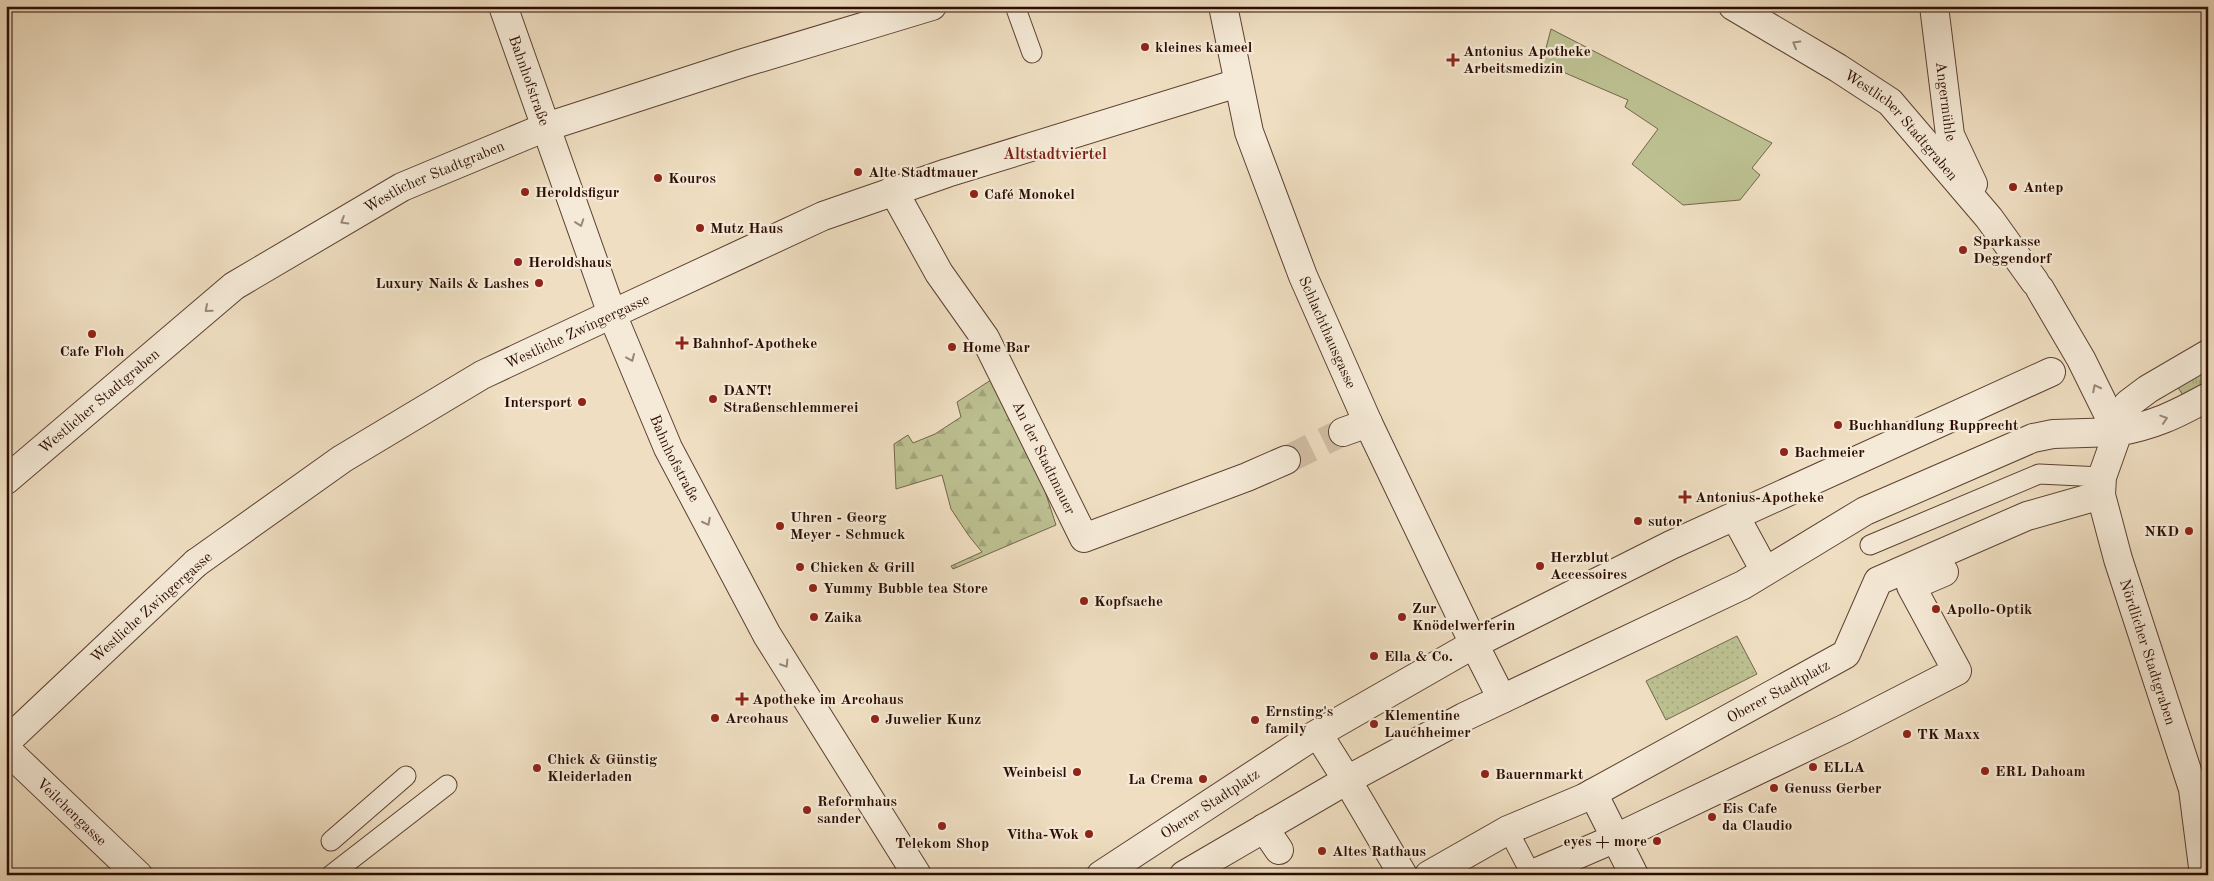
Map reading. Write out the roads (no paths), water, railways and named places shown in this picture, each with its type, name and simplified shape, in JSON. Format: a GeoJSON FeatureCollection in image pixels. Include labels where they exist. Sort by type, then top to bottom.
{"type":"FeatureCollection","features":[{"type":"Feature","properties":{"kind":"street","name":"Bahnhofstraße"},"geometry":{"type":"LineString","coordinates":[[503,6],[612,314],[668,448],[763,627],[917,875]]}},
{"type":"Feature","properties":{"kind":"street","name":"Westlicher Stadtgraben"},"geometry":{"type":"LineString","coordinates":[[6,480],[234,286],[402,187],[546,127],[743,63],[932,6]]}},
{"type":"Feature","properties":{"kind":"street","name":"Schlachthausgasse"},"geometry":{"type":"LineString","coordinates":[[1223,6],[1249,132],[1303,276],[1368,422],[1474,644]]}},
{"type":"Feature","properties":{"kind":"street","name":"Westlicher Stadtgraben"},"geometry":{"type":"LineString","coordinates":[[1734,6],[1838,68],[1890,102],[1989,218],[2037,286],[2081,359],[2117,432]]}},
{"type":"Feature","properties":{"kind":"street","name":"Angermühle"},"geometry":{"type":"LineString","coordinates":[[1934,6],[1950,135],[1989,218]]}},
{"type":"Feature","properties":{"kind":"street","name":"Westliche Zwingergasse"},"geometry":{"type":"LineString","coordinates":[[6,742],[196,563],[342,459],[482,375],[823,216],[893,190],[1238,83]]}},
{"type":"Feature","properties":{"kind":"street","name":"An der Stadtmauer"},"geometry":{"type":"LineString","coordinates":[[893,190],[939,273],[986,338],[1084,538],[1247,477],[1286,460]]}},
{"type":"Feature","properties":{"kind":"street"},"geometry":{"type":"LineString","coordinates":[[2102,486],[2117,432],[2128,404],[2148,389],[2208,354]]}},
{"type":"Feature","properties":{"kind":"street","name":"Oberer Stadtplatz"},"geometry":{"type":"LineString","coordinates":[[1101,875],[1318,734],[1474,644],[1671,545],[2051,372]]}},
{"type":"Feature","properties":{"kind":"street"},"geometry":{"type":"LineString","coordinates":[[1184,875],[1347,780],[1502,699],[1743,585],[1865,511],[2028,440],[2053,434],[2117,432],[2137,428],[2172,417],[2208,397]]}},
{"type":"Feature","properties":{"kind":"street"},"geometry":{"type":"LineString","coordinates":[[1343,432],[1368,422]]}},
{"type":"Feature","properties":{"kind":"street","name":"Oberer Stadtplatz"},"geometry":{"type":"LineString","coordinates":[[1429,875],[1508,830],[1593,793],[1846,654],[1878,581],[2027,516],[2102,486]]}},
{"type":"Feature","properties":{"kind":"street","name":"Nördlicher Stadtgraben"},"geometry":{"type":"LineString","coordinates":[[2102,486],[2118,559],[2193,789],[2204,875]]}},
{"type":"Feature","properties":{"kind":"street"},"geometry":{"type":"LineString","coordinates":[[1735,516],[1765,571]]}},
{"type":"Feature","properties":{"kind":"street"},"geometry":{"type":"LineString","coordinates":[[1531,874],[1616,838],[1846,728],[1957,671],[1911,586],[2046,529]]}},
{"type":"Feature","properties":{"kind":"street"},"geometry":{"type":"LineString","coordinates":[[1474,644],[1502,699]]}},
{"type":"Feature","properties":{"kind":"street"},"geometry":{"type":"LineString","coordinates":[[1318,734],[1403,875]]}},
{"type":"Feature","properties":{"kind":"street","name":"Veilchengasse"},"geometry":{"type":"LineString","coordinates":[[6,749],[138,875]]}},
{"type":"Feature","properties":{"kind":"street"},"geometry":{"type":"LineString","coordinates":[[1593,793],[1634,875]]}},
{"type":"Feature","properties":{"kind":"street"},"geometry":{"type":"LineString","coordinates":[[1264,828],[1279,850]]}},
{"type":"Feature","properties":{"kind":"lane"},"geometry":{"type":"LineString","coordinates":[[1015,6],[1032,53]]}},
{"type":"Feature","properties":{"kind":"lane"},"geometry":{"type":"LineString","coordinates":[[1870,545],[2039,474],[2102,486]]}},
{"type":"Feature","properties":{"kind":"lane"},"geometry":{"type":"LineString","coordinates":[[331,842],[406,776]]}},
{"type":"Feature","properties":{"kind":"lane"},"geometry":{"type":"LineString","coordinates":[[331,875],[447,785]]}},
{"type":"Feature","properties":{"kind":"lane"},"geometry":{"type":"LineString","coordinates":[[1508,830],[1531,874]]}},
{"type":"Feature","properties":{"kind":"tunnel"},"geometry":{"type":"LineString","coordinates":[[1286,460],[1343,432]]}},
{"type":"Feature","properties":{"kind":"place","name":"kleines kameel"},"geometry":{"type":"Point","coordinates":[1145,47]}},
{"type":"Feature","properties":{"kind":"place","name":"Antonius Apotheke Arbeitsmedizin"},"geometry":{"type":"Point","coordinates":[1453,60]}},
{"type":"Feature","properties":{"kind":"place","name":"Alte Stadtmauer"},"geometry":{"type":"Point","coordinates":[858,172]}},
{"type":"Feature","properties":{"kind":"place","name":"Kouros"},"geometry":{"type":"Point","coordinates":[658,178]}},
{"type":"Feature","properties":{"kind":"place","name":"Antep"},"geometry":{"type":"Point","coordinates":[2013,187]}},
{"type":"Feature","properties":{"kind":"place","name":"Heroldsfigur"},"geometry":{"type":"Point","coordinates":[525,192]}},
{"type":"Feature","properties":{"kind":"place","name":"Café Monokel"},"geometry":{"type":"Point","coordinates":[974,194]}},
{"type":"Feature","properties":{"kind":"place","name":"Mutz Haus"},"geometry":{"type":"Point","coordinates":[700,228]}},
{"type":"Feature","properties":{"kind":"place","name":"Sparkasse Deggendorf"},"geometry":{"type":"Point","coordinates":[1963,250]}},
{"type":"Feature","properties":{"kind":"place","name":"Heroldshaus"},"geometry":{"type":"Point","coordinates":[518,262]}},
{"type":"Feature","properties":{"kind":"place","name":"Luxury Nails & Lashes"},"geometry":{"type":"Point","coordinates":[539,283]}},
{"type":"Feature","properties":{"kind":"place","name":"Cafe Floh"},"geometry":{"type":"Point","coordinates":[92,334]}},
{"type":"Feature","properties":{"kind":"place","name":"Bahnhof-Apotheke"},"geometry":{"type":"Point","coordinates":[682,343]}},
{"type":"Feature","properties":{"kind":"place","name":"Home Bar"},"geometry":{"type":"Point","coordinates":[952,347]}},
{"type":"Feature","properties":{"kind":"place","name":"DANT! Straßenschlemmerei"},"geometry":{"type":"Point","coordinates":[713,399]}},
{"type":"Feature","properties":{"kind":"place","name":"Intersport"},"geometry":{"type":"Point","coordinates":[582,402]}},
{"type":"Feature","properties":{"kind":"place","name":"Buchhandlung Rupprecht"},"geometry":{"type":"Point","coordinates":[1838,425]}},
{"type":"Feature","properties":{"kind":"place","name":"Bachmeier"},"geometry":{"type":"Point","coordinates":[1784,452]}},
{"type":"Feature","properties":{"kind":"place","name":"Antonius-Apotheke"},"geometry":{"type":"Point","coordinates":[1685,497]}},
{"type":"Feature","properties":{"kind":"place","name":"sutor"},"geometry":{"type":"Point","coordinates":[1638,521]}},
{"type":"Feature","properties":{"kind":"place","name":"Uhren - Georg Meyer - Schmuck"},"geometry":{"type":"Point","coordinates":[780,526]}},
{"type":"Feature","properties":{"kind":"place","name":"NKD"},"geometry":{"type":"Point","coordinates":[2189,531]}},
{"type":"Feature","properties":{"kind":"place","name":"Herzblut Accessoires"},"geometry":{"type":"Point","coordinates":[1540,566]}},
{"type":"Feature","properties":{"kind":"place","name":"Chicken & Grill"},"geometry":{"type":"Point","coordinates":[800,567]}},
{"type":"Feature","properties":{"kind":"place","name":"Yummy Bubble tea Store"},"geometry":{"type":"Point","coordinates":[813,588]}},
{"type":"Feature","properties":{"kind":"place","name":"Kopfsache"},"geometry":{"type":"Point","coordinates":[1084,601]}},
{"type":"Feature","properties":{"kind":"place","name":"Apollo-Optik"},"geometry":{"type":"Point","coordinates":[1936,609]}},
{"type":"Feature","properties":{"kind":"place","name":"Zaika"},"geometry":{"type":"Point","coordinates":[814,617]}},
{"type":"Feature","properties":{"kind":"place","name":"Zur Knödelwerferin"},"geometry":{"type":"Point","coordinates":[1402,617]}},
{"type":"Feature","properties":{"kind":"place","name":"Ella & Co."},"geometry":{"type":"Point","coordinates":[1374,656]}},
{"type":"Feature","properties":{"kind":"place","name":"Apotheke im Arcohaus"},"geometry":{"type":"Point","coordinates":[742,699]}},
{"type":"Feature","properties":{"kind":"place","name":"Arcohaus"},"geometry":{"type":"Point","coordinates":[715,718]}},
{"type":"Feature","properties":{"kind":"place","name":"Juwelier Kunz"},"geometry":{"type":"Point","coordinates":[875,719]}},
{"type":"Feature","properties":{"kind":"place","name":"Ernsting's family"},"geometry":{"type":"Point","coordinates":[1255,720]}},
{"type":"Feature","properties":{"kind":"place","name":"Klementine Lauchheimer"},"geometry":{"type":"Point","coordinates":[1374,724]}},
{"type":"Feature","properties":{"kind":"place","name":"TK Maxx"},"geometry":{"type":"Point","coordinates":[1907,734]}},
{"type":"Feature","properties":{"kind":"place","name":"ELLA"},"geometry":{"type":"Point","coordinates":[1813,767]}},
{"type":"Feature","properties":{"kind":"place","name":"Chick & Günstig Kleiderladen"},"geometry":{"type":"Point","coordinates":[537,768]}},
{"type":"Feature","properties":{"kind":"place","name":"ERL Dahoam"},"geometry":{"type":"Point","coordinates":[1985,771]}},
{"type":"Feature","properties":{"kind":"place","name":"Weinbeisl"},"geometry":{"type":"Point","coordinates":[1077,772]}},
{"type":"Feature","properties":{"kind":"place","name":"Bauernmarkt"},"geometry":{"type":"Point","coordinates":[1485,774]}},
{"type":"Feature","properties":{"kind":"place","name":"La Crema"},"geometry":{"type":"Point","coordinates":[1203,779]}},
{"type":"Feature","properties":{"kind":"place","name":"Genuss Gerber"},"geometry":{"type":"Point","coordinates":[1774,788]}},
{"type":"Feature","properties":{"kind":"place","name":"Reformhaus sander"},"geometry":{"type":"Point","coordinates":[807,810]}},
{"type":"Feature","properties":{"kind":"place","name":"Eis Cafe da Claudio"},"geometry":{"type":"Point","coordinates":[1712,817]}},
{"type":"Feature","properties":{"kind":"place","name":"Telekom Shop"},"geometry":{"type":"Point","coordinates":[942,826]}},
{"type":"Feature","properties":{"kind":"place","name":"Vitha-Wok"},"geometry":{"type":"Point","coordinates":[1089,834]}},
{"type":"Feature","properties":{"kind":"place","name":"eyes + more"},"geometry":{"type":"Point","coordinates":[1657,841]}},
{"type":"Feature","properties":{"kind":"place","name":"Altes Rathaus"},"geometry":{"type":"Point","coordinates":[1322,851]}},
{"type":"Feature","properties":{"kind":"district","name":"Altstadtviertel"},"geometry":{"type":"Point","coordinates":[1055,153]}}]}
